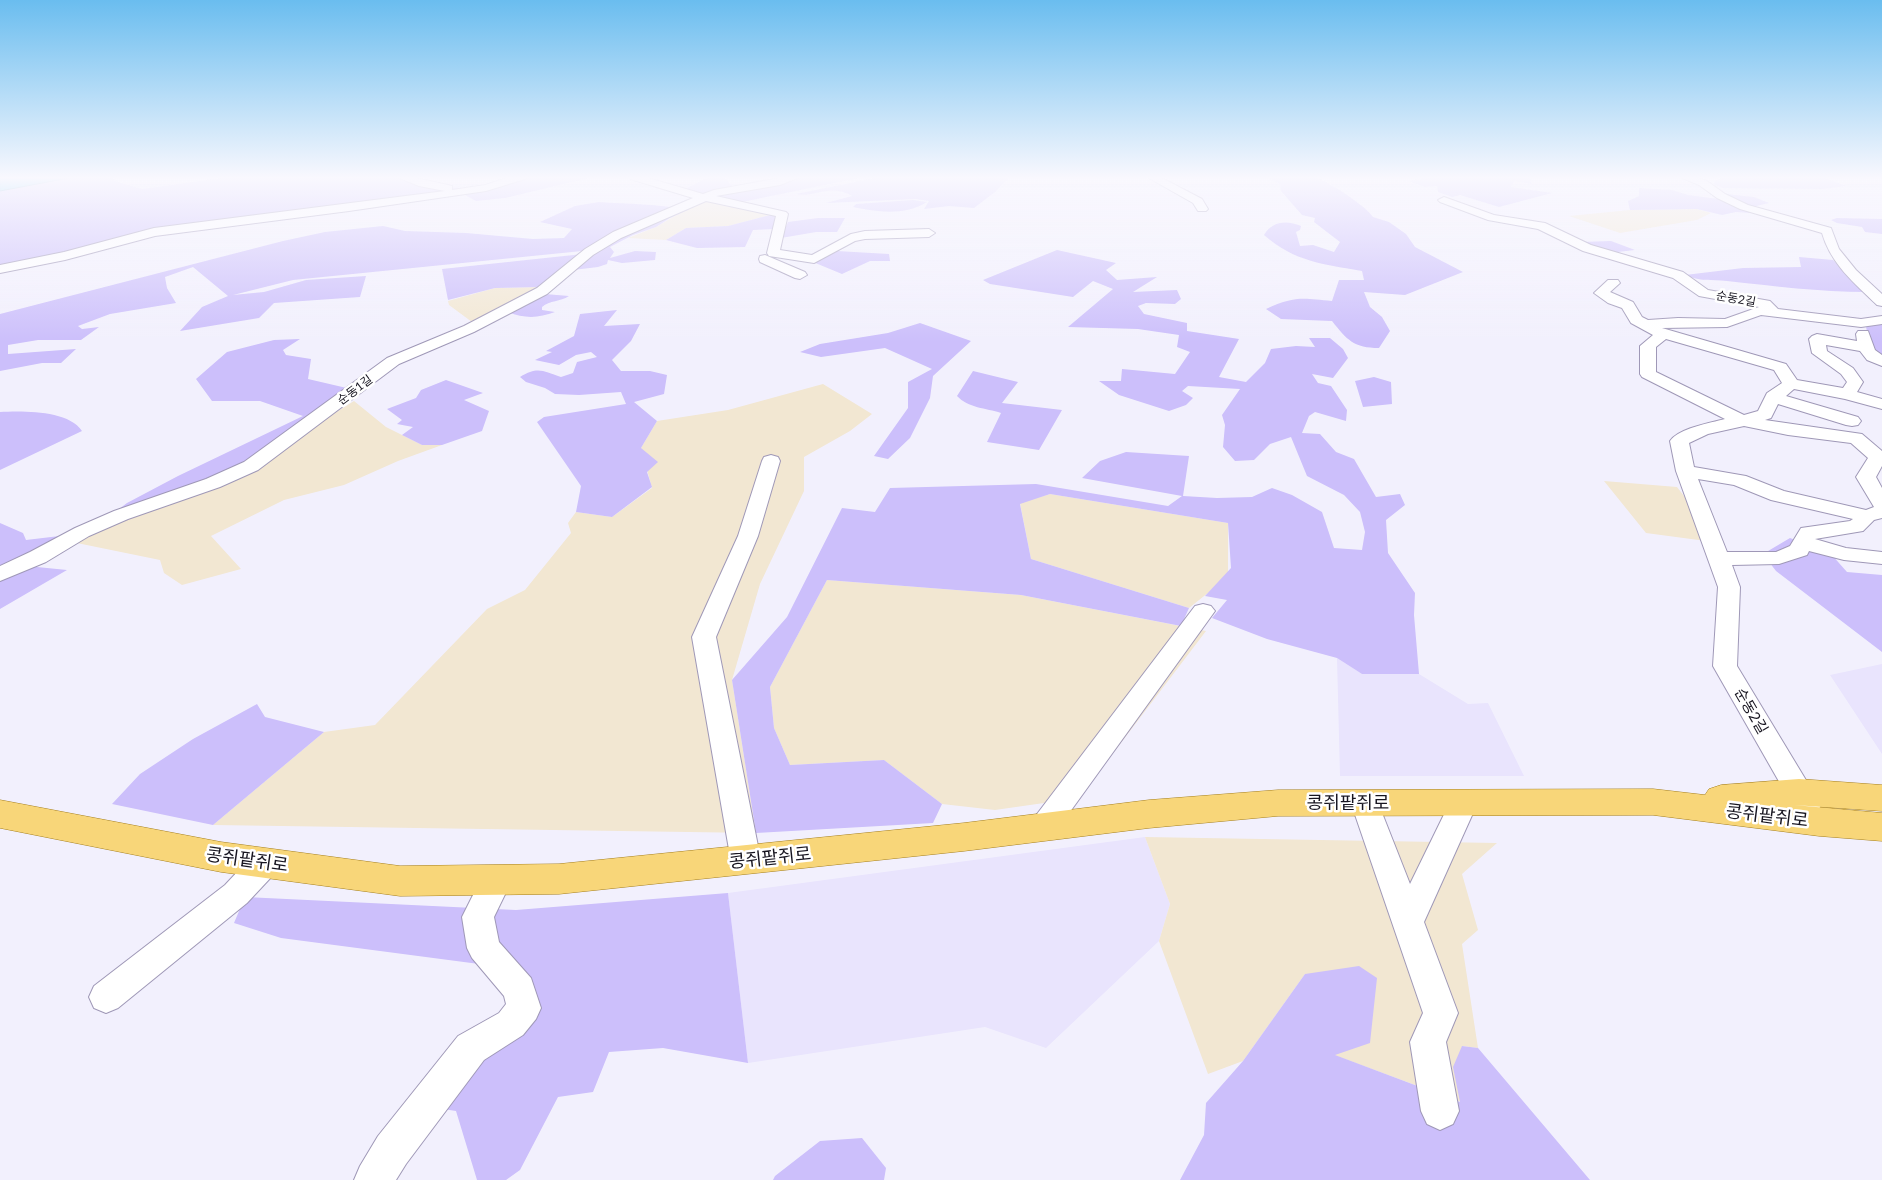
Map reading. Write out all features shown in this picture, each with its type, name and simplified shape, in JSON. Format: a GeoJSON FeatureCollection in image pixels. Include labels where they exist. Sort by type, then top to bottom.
{"type":"FeatureCollection","features":[{"type":"Feature","properties":{"kind":"main road","name":"콩쥐팥쥐로"},"geometry":{"type":"LineString","coordinates":[[0,814],[221,857],[400,880],[559,879],[964,838],[1044,826],[1149,814],[1278,803],[1653,802],[1800,792],[1876,817]]}},
{"type":"Feature","properties":{"kind":"main road","name":"콩쥐팥쥐로"},"geometry":{"type":"LineString","coordinates":[[1653,802],[1819,822],[1876,817]]}},
{"type":"Feature","properties":{"kind":"street"},"geometry":{"type":"LineString","coordinates":[[0,270],[73,254],[154,232]]}},
{"type":"Feature","properties":{"kind":"street","name":"순동1길"},"geometry":{"type":"LineString","coordinates":[[0,574],[38,557],[82,532],[122,515],[213,483],[251,466],[393,361],[469,330],[542,291],[589,252],[621,232]]}},
{"type":"Feature","properties":{"kind":"street"},"geometry":{"type":"LineString","coordinates":[[773,253],[778,232]]}},
{"type":"Feature","properties":{"kind":"street","name":"순동2길"},"geometry":{"type":"LineString","coordinates":[[1553,232],[1586,248],[1678,275],[1704,293],[1765,304],[1773,312]]}},
{"type":"Feature","properties":{"kind":"street"},"geometry":{"type":"LineString","coordinates":[[1827,232],[1833,249],[1851,273],[1882,302]]}},
{"type":"Feature","properties":{"kind":"street"},"geometry":{"type":"LineString","coordinates":[[800,275],[762,258],[773,253],[814,259],[852,238],[864,235],[928,233]]}},
{"type":"Feature","properties":{"kind":"street"},"geometry":{"type":"LineString","coordinates":[[1613,283],[1601,292],[1613,300],[1628,305],[1636,320],[1655,329],[1780,367],[1791,384],[1847,394],[1882,404]]}},
{"type":"Feature","properties":{"kind":"street","name":"순동2길"},"geometry":{"type":"LineString","coordinates":[[1859,425],[1788,430],[1742,421],[1648,374],[1648,346],[1655,329],[1678,322],[1727,323],[1760,311],[1861,323],[1882,320]]}},
{"type":"Feature","properties":{"kind":"street"},"geometry":{"type":"LineString","coordinates":[[1861,323],[1865,347],[1869,355],[1882,361]]}},
{"type":"Feature","properties":{"kind":"street"},"geometry":{"type":"LineString","coordinates":[[1847,394],[1855,382],[1848,371],[1820,353],[1817,339],[1865,347]]}},
{"type":"Feature","properties":{"kind":"street","name":"순동2길"},"geometry":{"type":"LineString","coordinates":[[1791,384],[1773,397],[1765,414],[1702,430],[1679,441],[1685,471],[1729,586],[1725,666],[1819,822]]}},
{"type":"Feature","properties":{"kind":"street"},"geometry":{"type":"LineString","coordinates":[[1773,397],[1859,425],[1878,457],[1866,477],[1877,510]]}},
{"type":"Feature","properties":{"kind":"street"},"geometry":{"type":"LineString","coordinates":[[746,861],[704,637],[748,536],[771,461]]}},
{"type":"Feature","properties":{"kind":"street"},"geometry":{"type":"LineString","coordinates":[[1685,471],[1739,480],[1778,496],[1877,510]]}},
{"type":"Feature","properties":{"kind":"street"},"geometry":{"type":"LineString","coordinates":[[1720,559],[1779,558],[1799,550],[1808,532],[1856,527],[1877,510]]}},
{"type":"Feature","properties":{"kind":"street"},"geometry":{"type":"LineString","coordinates":[[1803,542],[1844,554],[1882,558]]}},
{"type":"Feature","properties":{"kind":"street"},"geometry":{"type":"LineString","coordinates":[[1044,826],[1204,611]]}},
{"type":"Feature","properties":{"kind":"street"},"geometry":{"type":"LineString","coordinates":[[1408,922],[1464,802]]}},
{"type":"Feature","properties":{"kind":"street"},"geometry":{"type":"LineString","coordinates":[[1365,803],[1441,1013],[1428,1042],[1440,1111]]}},
{"type":"Feature","properties":{"kind":"street"},"geometry":{"type":"LineString","coordinates":[[106,998],[236,894],[265,863]]}},
{"type":"Feature","properties":{"kind":"street"},"geometry":{"type":"LineString","coordinates":[[374,1180],[392,1150],[471,1048],[511,1024],[524,1008],[519,989],[484,948],[478,918],[496,880]]}},
{"type":"Feature","properties":{"kind":"shaded area"},"geometry":{"type":"Polygon","coordinates":[[[0,232],[170,232],[0,267],[0,232]]]}},
{"type":"Feature","properties":{"kind":"shaded area"},"geometry":{"type":"Polygon","coordinates":[[[325,232],[438,232],[533,239],[564,238],[569,232],[641,232],[610,247],[614,252],[610,258],[635,251],[656,252],[655,260],[622,263],[608,260],[607,264],[598,267],[573,270],[593,246],[582,251],[293,280],[233,295],[264,292],[306,280],[366,276],[360,297],[274,303],[259,318],[180,331],[202,307],[228,296],[193,267],[165,277],[167,288],[176,303],[110,314],[78,326],[82,329],[99,327],[81,340],[38,340],[8,345],[8,354],[76,349],[61,363],[42,363],[0,371],[0,314],[283,241],[325,232]]]}},
{"type":"Feature","properties":{"kind":"shaded area"},"geometry":{"type":"Polygon","coordinates":[[[643,232],[679,232],[666,240],[628,238],[643,232]]]}},
{"type":"Feature","properties":{"kind":"shaded area"},"geometry":{"type":"Polygon","coordinates":[[[679,232],[752,232],[745,247],[697,248],[666,240],[679,232]]]}},
{"type":"Feature","properties":{"kind":"shaded area"},"geometry":{"type":"Polygon","coordinates":[[[784,232],[816,232],[781,238],[784,232]]]}},
{"type":"Feature","properties":{"kind":"shaded area"},"geometry":{"type":"Polygon","coordinates":[[[1266,232],[1296,232],[1300,246],[1313,245],[1334,252],[1340,242],[1327,232],[1403,232],[1415,247],[1463,272],[1405,295],[1364,292],[1370,307],[1382,317],[1390,331],[1379,348],[1370,348],[1352,342],[1332,321],[1281,319],[1266,309],[1298,299],[1332,301],[1339,280],[1364,280],[1362,271],[1322,264],[1287,251],[1264,235],[1266,232]]]}},
{"type":"Feature","properties":{"kind":"shaded area"},"geometry":{"type":"Polygon","coordinates":[[[1866,232],[1882,232],[1882,234],[1866,232]]]}},
{"type":"Feature","properties":{"kind":"shaded area"},"geometry":{"type":"Polygon","coordinates":[[[1611,241],[1635,250],[1609,253],[1580,242],[1611,241]]]}},
{"type":"Feature","properties":{"kind":"shaded area"},"geometry":{"type":"Polygon","coordinates":[[[1057,250],[1116,263],[1106,270],[1117,280],[1157,277],[1133,292],[1177,290],[1181,299],[1175,304],[1146,303],[1138,306],[1144,314],[1187,323],[1187,331],[1239,339],[1219,377],[1246,382],[1265,363],[1271,349],[1296,346],[1315,347],[1309,338],[1330,338],[1343,349],[1348,358],[1333,378],[1312,374],[1318,383],[1331,386],[1347,410],[1346,421],[1315,412],[1309,416],[1302,433],[1320,434],[1336,452],[1354,459],[1376,497],[1400,494],[1405,505],[1386,520],[1388,553],[1415,593],[1414,615],[1419,674],[1362,674],[1337,658],[1267,639],[1212,618],[1227,600],[1205,596],[1231,568],[1228,523],[1050,494],[1020,504],[1031,559],[1189,608],[1181,626],[1021,595],[827,580],[770,687],[774,728],[790,765],[884,760],[942,804],[933,823],[756,833],[732,680],[787,617],[842,508],[875,512],[890,488],[1036,484],[1168,506],[1182,496],[1082,478],[1100,461],[1126,452],[1189,456],[1183,496],[1217,498],[1252,497],[1272,488],[1292,495],[1322,512],[1334,548],[1362,550],[1365,532],[1360,512],[1344,495],[1307,476],[1291,437],[1270,444],[1254,460],[1235,461],[1223,447],[1225,425],[1222,415],[1240,389],[1188,386],[1182,391],[1193,398],[1186,405],[1169,411],[1119,395],[1099,381],[1121,381],[1122,369],[1175,374],[1190,352],[1177,347],[1179,335],[1138,329],[1068,327],[1113,289],[1093,281],[1073,297],[990,284],[983,280],[1057,250]]]}},
{"type":"Feature","properties":{"kind":"shaded area"},"geometry":{"type":"Polygon","coordinates":[[[837,251],[889,254],[890,261],[870,261],[842,274],[813,262],[837,251]]]}},
{"type":"Feature","properties":{"kind":"shaded area"},"geometry":{"type":"Polygon","coordinates":[[[583,254],[540,287],[495,288],[448,300],[442,269],[583,254]]]}},
{"type":"Feature","properties":{"kind":"shaded area"},"geometry":{"type":"Polygon","coordinates":[[[1799,257],[1833,260],[1867,292],[1814,290],[1701,279],[1685,275],[1743,268],[1801,267],[1799,257]]]}},
{"type":"Feature","properties":{"kind":"shaded area"},"geometry":{"type":"Polygon","coordinates":[[[540,287],[478,322],[472,322],[449,305],[448,301],[495,288],[540,287]]]}},
{"type":"Feature","properties":{"kind":"shaded area"},"geometry":{"type":"Polygon","coordinates":[[[545,294],[569,296],[542,307],[542,310],[555,312],[549,314],[526,317],[508,312],[545,294]]]}},
{"type":"Feature","properties":{"kind":"shaded area"},"geometry":{"type":"Polygon","coordinates":[[[617,310],[604,326],[640,324],[631,341],[612,360],[621,371],[650,371],[667,375],[664,394],[634,402],[657,421],[641,448],[658,462],[647,472],[652,487],[612,517],[576,512],[581,486],[537,422],[544,417],[626,404],[621,392],[579,395],[555,394],[545,388],[526,382],[520,377],[531,372],[545,371],[561,377],[573,373],[577,362],[597,357],[591,352],[576,355],[559,365],[535,360],[552,352],[546,351],[574,336],[580,314],[617,310]]]}},
{"type":"Feature","properties":{"kind":"shaded area"},"geometry":{"type":"Polygon","coordinates":[[[920,323],[971,341],[933,376],[930,398],[910,438],[888,459],[874,456],[908,408],[908,382],[932,369],[885,348],[821,357],[800,352],[820,344],[888,333],[920,323]]]}},
{"type":"Feature","properties":{"kind":"shaded area"},"geometry":{"type":"Polygon","coordinates":[[[1869,324],[1882,324],[1882,359],[1870,353],[1866,326],[1869,324]]]}},
{"type":"Feature","properties":{"kind":"shaded area"},"geometry":{"type":"Polygon","coordinates":[[[300,339],[283,350],[286,355],[311,359],[308,379],[351,389],[246,466],[115,512],[127,503],[178,476],[303,416],[260,401],[212,401],[196,379],[227,352],[274,340],[300,339]]]}},
{"type":"Feature","properties":{"kind":"shaded area"},"geometry":{"type":"Polygon","coordinates":[[[973,371],[1018,382],[1002,403],[1062,410],[1039,450],[987,442],[1001,413],[966,403],[957,396],[973,371]]]}},
{"type":"Feature","properties":{"kind":"shaded area"},"geometry":{"type":"Polygon","coordinates":[[[1374,377],[1391,382],[1392,404],[1363,407],[1355,381],[1374,377]]]}},
{"type":"Feature","properties":{"kind":"shaded area"},"geometry":{"type":"Polygon","coordinates":[[[446,380],[483,393],[464,400],[489,411],[482,431],[442,445],[422,445],[402,435],[413,427],[397,424],[402,420],[387,409],[416,398],[421,390],[446,380]]]}},
{"type":"Feature","properties":{"kind":"shaded area"},"geometry":{"type":"Polygon","coordinates":[[[823,384],[872,414],[850,431],[804,457],[804,491],[760,584],[732,680],[756,833],[213,825],[324,732],[375,725],[487,609],[525,590],[571,533],[568,523],[576,512],[612,517],[652,488],[641,448],[657,421],[728,410],[823,384]]]}},
{"type":"Feature","properties":{"kind":"shaded area"},"geometry":{"type":"Polygon","coordinates":[[[354,401],[386,427],[422,445],[442,445],[398,461],[344,485],[284,500],[211,536],[241,569],[182,585],[164,573],[160,560],[72,542],[302,433],[354,401]]]}},
{"type":"Feature","properties":{"kind":"shaded area"},"geometry":{"type":"Polygon","coordinates":[[[0,412],[32,412],[56,415],[67,419],[82,431],[0,470],[0,412]]]}},
{"type":"Feature","properties":{"kind":"shaded area"},"geometry":{"type":"Polygon","coordinates":[[[1604,481],[1677,487],[1691,505],[1706,541],[1646,533],[1604,481]]]}},
{"type":"Feature","properties":{"kind":"shaded area"},"geometry":{"type":"Polygon","coordinates":[[[1050,494],[1228,523],[1228,577],[1189,608],[1031,559],[1020,503],[1050,494]]]}},
{"type":"Feature","properties":{"kind":"shaded area"},"geometry":{"type":"Polygon","coordinates":[[[0,523],[23,533],[26,540],[68,535],[0,569],[0,523]]]}},
{"type":"Feature","properties":{"kind":"shaded area"},"geometry":{"type":"Polygon","coordinates":[[[1790,538],[1831,554],[1847,572],[1882,575],[1882,652],[1776,571],[1763,554],[1790,538]]]}},
{"type":"Feature","properties":{"kind":"shaded area"},"geometry":{"type":"Polygon","coordinates":[[[27,566],[67,570],[0,609],[0,579],[27,566]]]}},
{"type":"Feature","properties":{"kind":"shaded area"},"geometry":{"type":"Polygon","coordinates":[[[827,580],[1021,595],[1206,631],[1079,798],[995,810],[942,804],[884,760],[790,765],[774,728],[770,687],[827,580]]]}},
{"type":"Feature","properties":{"kind":"shaded area"},"geometry":{"type":"Polygon","coordinates":[[[1337,658],[1362,674],[1419,674],[1468,704],[1488,703],[1524,776],[1340,776],[1337,658]]]}},
{"type":"Feature","properties":{"kind":"shaded area"},"geometry":{"type":"Polygon","coordinates":[[[1882,664],[1882,754],[1830,675],[1882,664]]]}},
{"type":"Feature","properties":{"kind":"shaded area"},"geometry":{"type":"Polygon","coordinates":[[[257,704],[265,717],[324,732],[213,825],[112,804],[140,774],[193,739],[257,704]]]}},
{"type":"Feature","properties":{"kind":"shaded area"},"geometry":{"type":"Polygon","coordinates":[[[1145,837],[1170,904],[1159,941],[1046,1048],[985,1027],[748,1063],[728,893],[1145,837]]]}},
{"type":"Feature","properties":{"kind":"shaded area"},"geometry":{"type":"Polygon","coordinates":[[[1145,837],[1497,843],[1462,874],[1478,930],[1462,944],[1478,1048],[1462,1046],[1461,1102],[1334,1055],[1305,974],[1243,1061],[1208,1074],[1159,941],[1170,904],[1145,837]]]}},
{"type":"Feature","properties":{"kind":"shaded area"},"geometry":{"type":"Polygon","coordinates":[[[728,893],[748,1063],[663,1048],[609,1052],[593,1092],[558,1097],[520,1170],[506,1180],[477,1180],[456,1111],[443,1109],[513,1004],[479,964],[281,938],[234,923],[245,897],[516,910],[728,893]]]}},
{"type":"Feature","properties":{"kind":"shaded area"},"geometry":{"type":"Polygon","coordinates":[[[1359,966],[1377,978],[1370,1043],[1335,1055],[1460,1102],[1453,1067],[1462,1046],[1478,1048],[1590,1180],[1180,1180],[1204,1135],[1206,1103],[1243,1061],[1305,974],[1359,966]]]}},
{"type":"Feature","properties":{"kind":"shaded area"},"geometry":{"type":"Polygon","coordinates":[[[862,1138],[886,1168],[884,1180],[773,1180],[775,1176],[820,1141],[862,1138]]]}}]}
